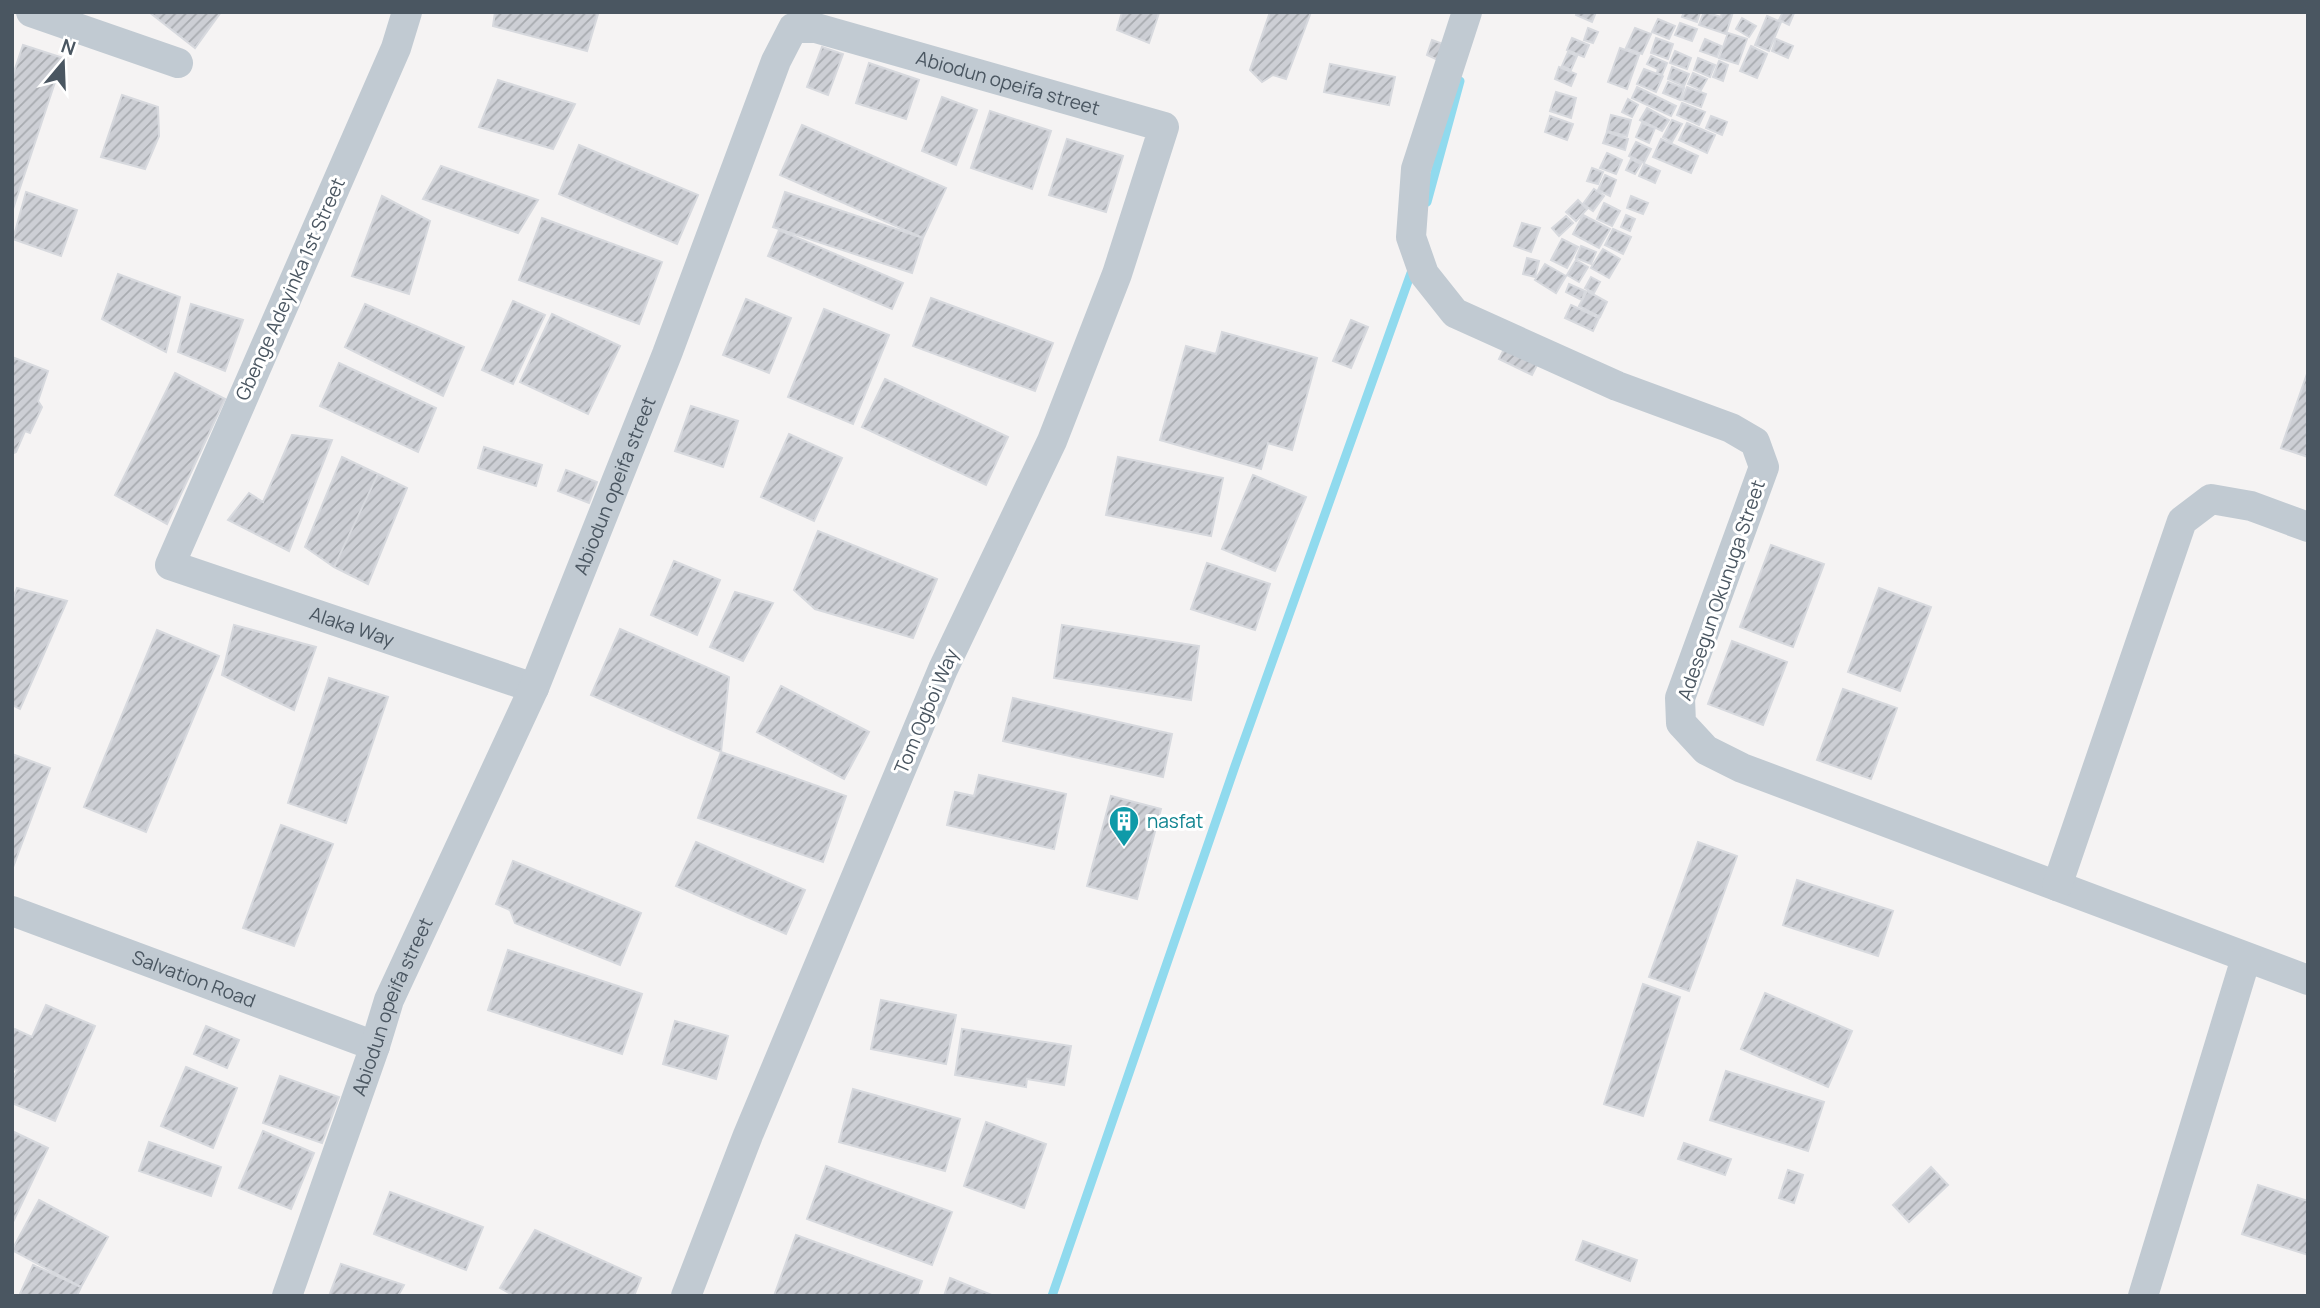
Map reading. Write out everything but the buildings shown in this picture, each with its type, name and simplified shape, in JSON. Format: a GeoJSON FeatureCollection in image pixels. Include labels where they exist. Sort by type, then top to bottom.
{"type":"FeatureCollection","features":[{"type":"Feature","properties":{"kind":"street"},"geometry":{"type":"LineString","coordinates":[[31,12],[178,63]]}},
{"type":"Feature","properties":{"kind":"street","name":"Gbenge Adeyinka 1st Street"},"geometry":{"type":"LineString","coordinates":[[170,565],[396,48],[407,12]]}},
{"type":"Feature","properties":{"kind":"street","name":"Adesegun Okunuga Street"},"geometry":{"type":"LineString","coordinates":[[1467,12],[1416,169],[1411,237],[1424,274],[1455,313],[1617,386],[1731,428],[1755,442],[1764,467],[1680,698],[1681,723],[1706,750],[1742,768],[2308,980]]}},
{"type":"Feature","properties":{"kind":"street","name":"Abiodun opeifa street"},"geometry":{"type":"LineString","coordinates":[[287,1296],[389,1000],[534,688],[667,354],[776,61],[793,28],[816,28],[1164,127]]}},
{"type":"Feature","properties":{"kind":"street","name":"Tom Ogboi Way"},"geometry":{"type":"LineString","coordinates":[[686,1296],[748,1135],[943,669],[1052,442],[1117,274],[1164,127]]}},
{"type":"Feature","properties":{"kind":"street"},"geometry":{"type":"LineString","coordinates":[[2057,886],[2182,521],[2211,499],[2250,506],[2308,527]]}},
{"type":"Feature","properties":{"kind":"street","name":"Alaka Way"},"geometry":{"type":"LineString","coordinates":[[170,565],[534,688]]}},
{"type":"Feature","properties":{"kind":"street","name":"Salvation Road"},"geometry":{"type":"LineString","coordinates":[[12,911],[375,1046]]}},
{"type":"Feature","properties":{"kind":"street"},"geometry":{"type":"LineString","coordinates":[[2143,1296],[2246,958]]}},
{"type":"Feature","properties":{"kind":"waterway"},"geometry":{"type":"LineString","coordinates":[[1427,202],[1460,81]]}},
{"type":"Feature","properties":{"kind":"waterway"},"geometry":{"type":"LineString","coordinates":[[1052,1296],[1235,766],[1411,273]]}},
{"type":"Feature","properties":{"kind":"place","name":"nasfat"},"geometry":{"type":"Point","coordinates":[1124,848]}}]}
